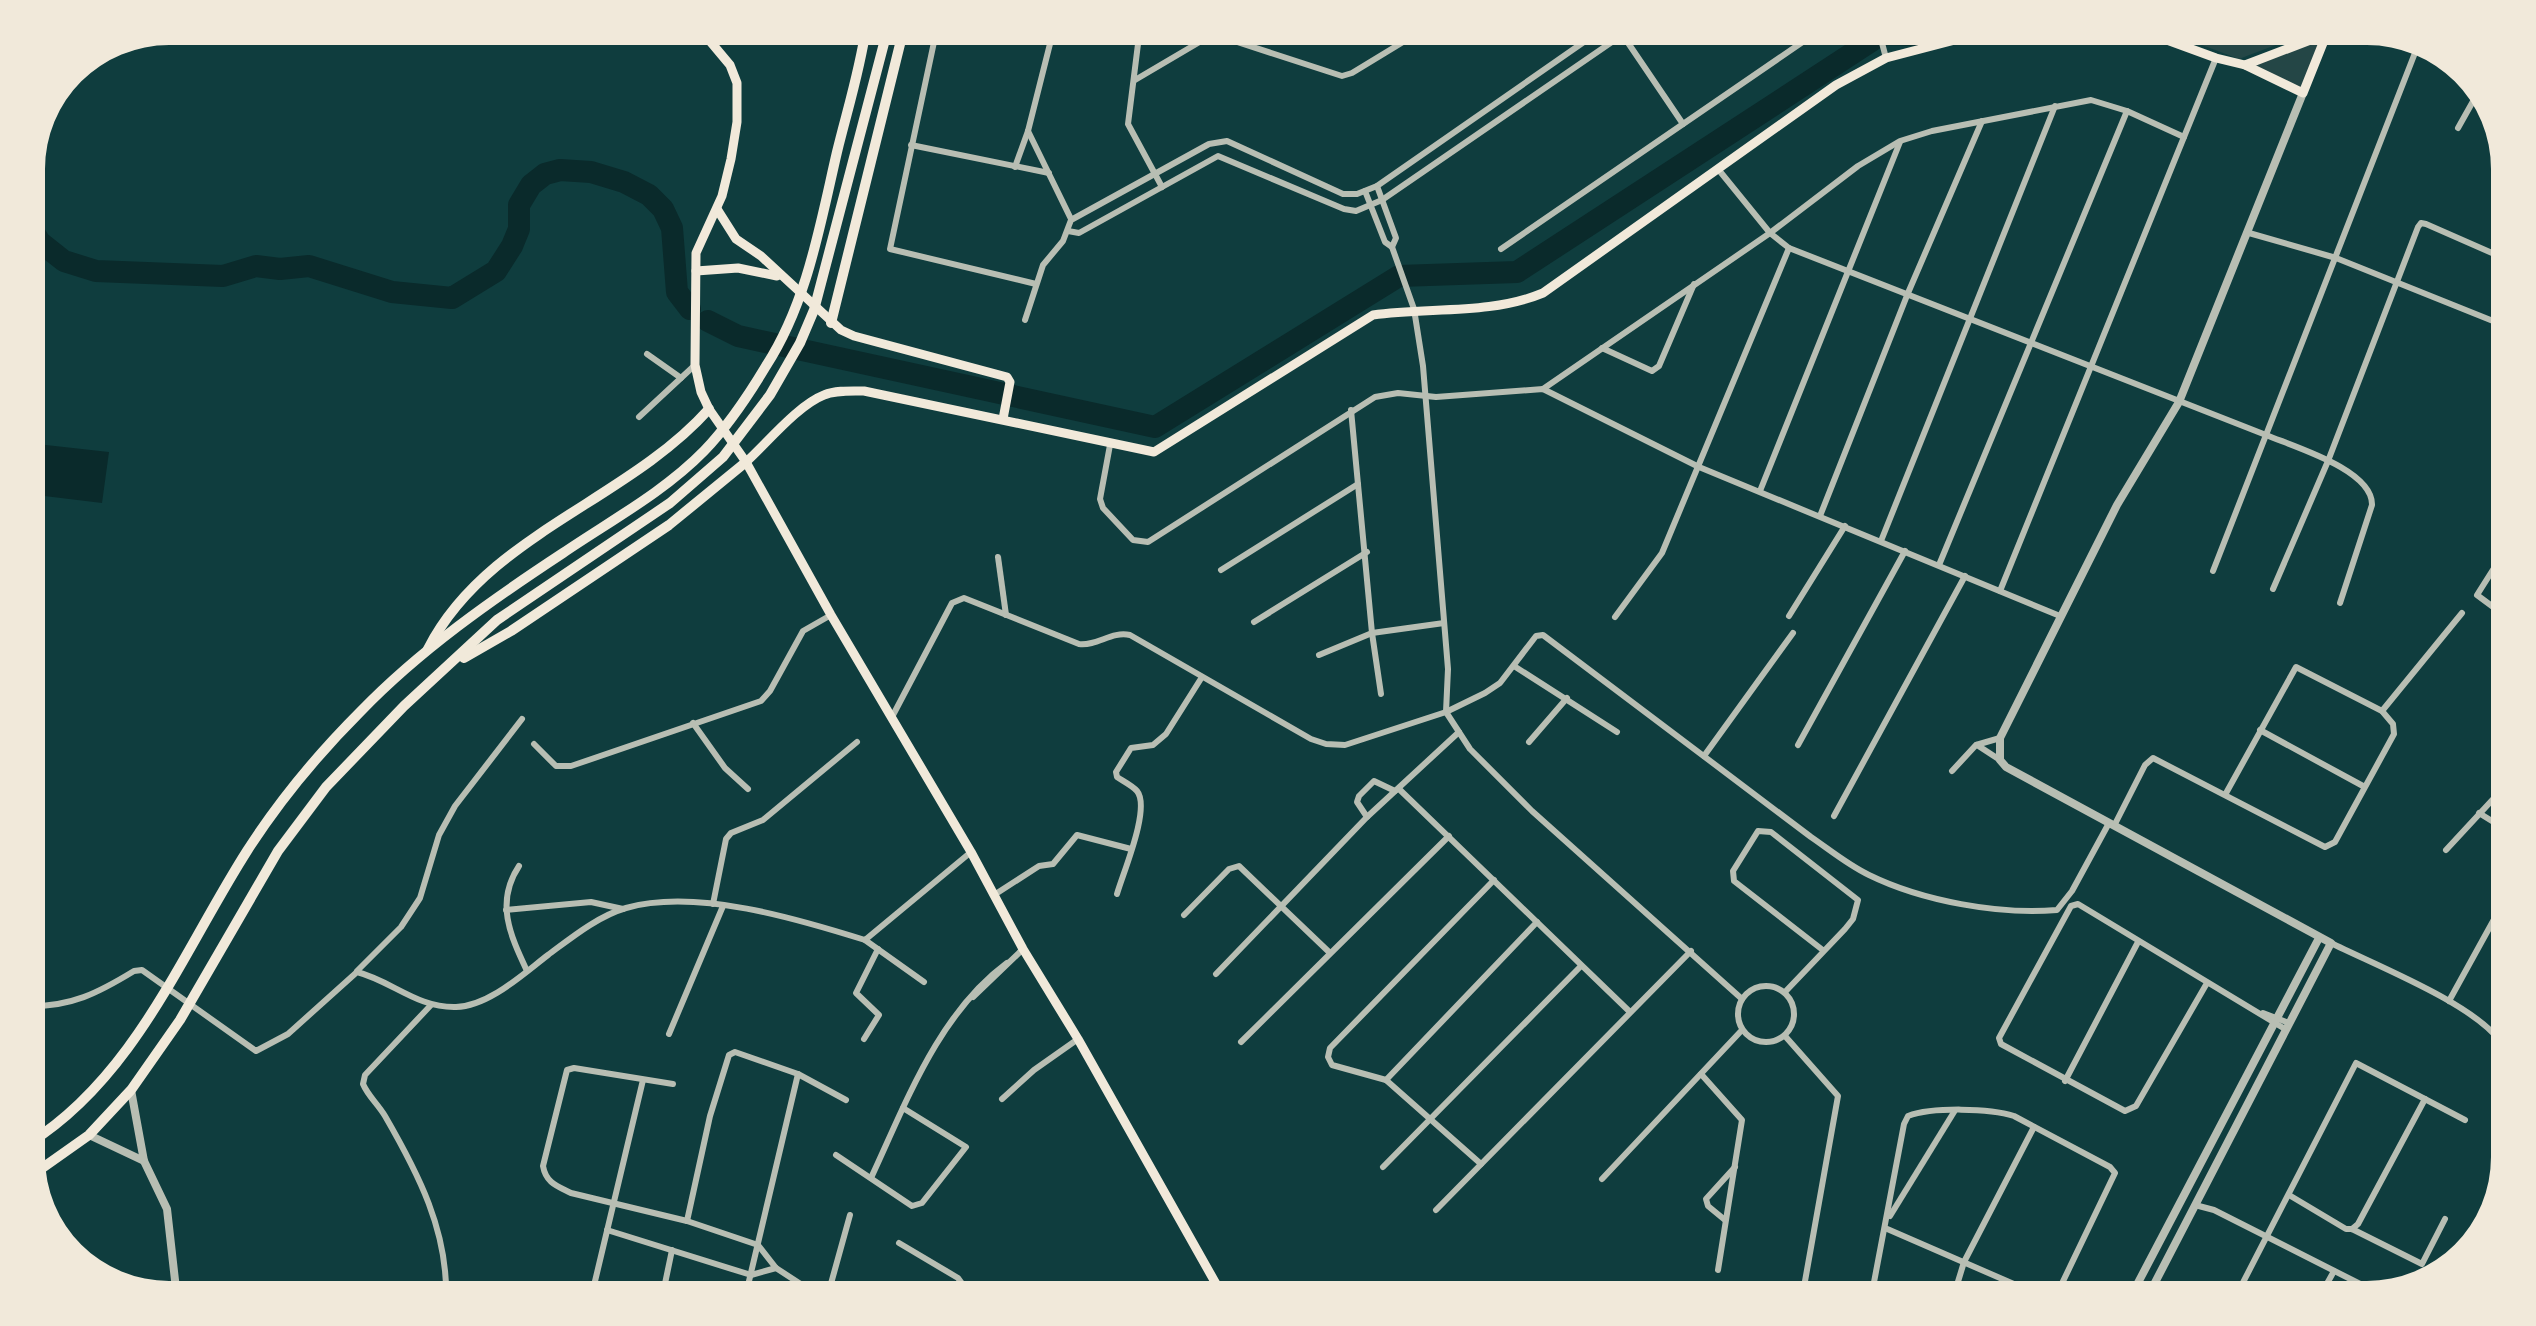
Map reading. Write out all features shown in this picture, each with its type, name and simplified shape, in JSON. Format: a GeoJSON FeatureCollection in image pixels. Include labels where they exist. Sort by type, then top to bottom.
{"type":"FeatureCollection","features":[{"type":"Feature","properties":{"kind":"main road"},"geometry":{"type":"LineString","coordinates":[[713,45],[730,65],[737,83],[731,159],[716,209],[698,246],[695,365],[708,408],[746,462],[1214,1281]]}},
{"type":"Feature","properties":{"kind":"main road"},"geometry":{"type":"LineString","coordinates":[[45,1131],[81,1102],[125,1052],[156,1008],[247,851],[296,784],[361,710],[488,606],[674,478],[715,438],[768,364],[797,308],[863,45]]}},
{"type":"Feature","properties":{"kind":"main road"},"geometry":{"type":"LineString","coordinates":[[45,1166],[89,1135],[132,1090],[180,1020],[278,851],[348,764],[497,620],[682,493],[723,457],[770,396],[814,310],[884,45]]}},
{"type":"Feature","properties":{"kind":"main road"},"geometry":{"type":"LineString","coordinates":[[831,322],[900,45]]}},
{"type":"Feature","properties":{"kind":"main road"},"geometry":{"type":"LineString","coordinates":[[450,666],[510,632],[670,525],[823,395],[864,391],[1004,415],[1154,452],[1373,315],[1414,309],[1487,308],[1520,303],[1543,293],[1836,85],[1886,58],[1936,45]]}},
{"type":"Feature","properties":{"kind":"main road"},"geometry":{"type":"LineString","coordinates":[[2180,45],[2245,65],[2303,93],[2322,45]]}},
{"type":"Feature","properties":{"kind":"main road"},"geometry":{"type":"LineString","coordinates":[[2245,65],[2293,45]]}},
{"type":"Feature","properties":{"kind":"main road"},"geometry":{"type":"LineString","coordinates":[[716,209],[736,240],[761,256],[831,322],[854,336],[1005,376],[1010,382],[1004,415]]}},
{"type":"Feature","properties":{"kind":"main road"},"geometry":{"type":"LineString","coordinates":[[696,271],[738,268],[782,277]]}},
{"type":"Feature","properties":{"kind":"main road"},"geometry":{"type":"LineString","coordinates":[[425,654],[456,604],[482,578],[684,436],[708,408]]}},
{"type":"Feature","properties":{"kind":"street"},"geometry":{"type":"LineString","coordinates":[[933,45],[890,249],[1036,284]]}},
{"type":"Feature","properties":{"kind":"street"},"geometry":{"type":"LineString","coordinates":[[1016,167],[1050,45]]}},
{"type":"Feature","properties":{"kind":"street"},"geometry":{"type":"LineString","coordinates":[[1138,45],[1128,124],[1162,187]]}},
{"type":"Feature","properties":{"kind":"street"},"geometry":{"type":"LineString","coordinates":[[1135,80],[1194,45]]}},
{"type":"Feature","properties":{"kind":"street"},"geometry":{"type":"LineString","coordinates":[[1239,45],[1342,76],[1352,74],[1399,45]]}},
{"type":"Feature","properties":{"kind":"street"},"geometry":{"type":"LineString","coordinates":[[1024,320],[1043,265],[1068,231],[1071,220],[1218,140],[1343,194],[1366,190],[1580,45]]}},
{"type":"Feature","properties":{"kind":"street"},"geometry":{"type":"LineString","coordinates":[[1068,231],[1079,233],[1218,156],[1349,212],[1371,205],[1602,45]]}},
{"type":"Feature","properties":{"kind":"street"},"geometry":{"type":"LineString","coordinates":[[1633,45],[1683,124]]}},
{"type":"Feature","properties":{"kind":"street"},"geometry":{"type":"LineString","coordinates":[[1500,249],[1798,45]]}},
{"type":"Feature","properties":{"kind":"street"},"geometry":{"type":"LineString","coordinates":[[1883,45],[1886,58]]}},
{"type":"Feature","properties":{"kind":"street"},"geometry":{"type":"LineString","coordinates":[[2213,571],[2414,55]]}},
{"type":"Feature","properties":{"kind":"street"},"geometry":{"type":"LineString","coordinates":[[2000,591],[2216,58]]}},
{"type":"Feature","properties":{"kind":"street"},"geometry":{"type":"LineString","coordinates":[[2000,760],[2000,738],[2060,616],[2117,505],[2178,402],[2303,93]]}},
{"type":"Feature","properties":{"kind":"street"},"geometry":{"type":"LineString","coordinates":[[1542,389],[1770,234],[1858,166],[1900,141],[1982,120],[2090,100],[2127,111],[2184,137]]}},
{"type":"Feature","properties":{"kind":"street"},"geometry":{"type":"LineString","coordinates":[[2458,128],[2472,104]]}},
{"type":"Feature","properties":{"kind":"street"},"geometry":{"type":"LineString","coordinates":[[1882,541],[2056,105]]}},
{"type":"Feature","properties":{"kind":"street"},"geometry":{"type":"LineString","coordinates":[[1938,565],[2127,111]]}},
{"type":"Feature","properties":{"kind":"street"},"geometry":{"type":"LineString","coordinates":[[1820,516],[1982,120]]}},
{"type":"Feature","properties":{"kind":"street"},"geometry":{"type":"LineString","coordinates":[[1028,131],[1079,233]]}},
{"type":"Feature","properties":{"kind":"street"},"geometry":{"type":"LineString","coordinates":[[1760,492],[1900,141]]}},
{"type":"Feature","properties":{"kind":"street"},"geometry":{"type":"LineString","coordinates":[[911,145],[1049,174]]}},
{"type":"Feature","properties":{"kind":"street"},"geometry":{"type":"LineString","coordinates":[[1718,169],[1770,234],[1789,248],[2266,435],[2328,461],[2364,482],[2373,493],[2372,505],[2340,603]]}},
{"type":"Feature","properties":{"kind":"street"},"geometry":{"type":"LineString","coordinates":[[1377,186],[1396,238],[1392,248]]}},
{"type":"Feature","properties":{"kind":"street"},"geometry":{"type":"LineString","coordinates":[[1366,190],[1414,309],[1448,670],[1446,712],[1470,749],[1532,812],[1742,999]]}},
{"type":"Feature","properties":{"kind":"street"},"geometry":{"type":"LineString","coordinates":[[2273,588],[2422,223],[2491,253]]}},
{"type":"Feature","properties":{"kind":"street"},"geometry":{"type":"LineString","coordinates":[[2249,233],[2336,258],[2491,320]]}},
{"type":"Feature","properties":{"kind":"street"},"geometry":{"type":"LineString","coordinates":[[1615,617],[1662,553],[1789,248]]}},
{"type":"Feature","properties":{"kind":"street"},"geometry":{"type":"LineString","coordinates":[[1602,348],[1652,371],[1659,366],[1695,282]]}},
{"type":"Feature","properties":{"kind":"street"},"geometry":{"type":"LineString","coordinates":[[646,354],[681,378]]}},
{"type":"Feature","properties":{"kind":"street"},"geometry":{"type":"LineString","coordinates":[[639,417],[695,365]]}},
{"type":"Feature","properties":{"kind":"street"},"geometry":{"type":"LineString","coordinates":[[1110,444],[1100,499],[1102,508],[1133,540],[1148,542],[1374,397],[1542,389],[1699,466],[2060,616]]}},
{"type":"Feature","properties":{"kind":"street"},"geometry":{"type":"LineString","coordinates":[[1351,410],[1372,634],[1382,694]]}},
{"type":"Feature","properties":{"kind":"street"},"geometry":{"type":"LineString","coordinates":[[1221,570],[1358,484]]}},
{"type":"Feature","properties":{"kind":"street"},"geometry":{"type":"LineString","coordinates":[[1789,616],[1845,526]]}},
{"type":"Feature","properties":{"kind":"street"},"geometry":{"type":"LineString","coordinates":[[1798,745],[1905,551]]}},
{"type":"Feature","properties":{"kind":"street"},"geometry":{"type":"LineString","coordinates":[[1254,622],[1366,552]]}},
{"type":"Feature","properties":{"kind":"street"},"geometry":{"type":"LineString","coordinates":[[998,557],[1006,616]]}},
{"type":"Feature","properties":{"kind":"street"},"geometry":{"type":"LineString","coordinates":[[2491,573],[2477,595],[2491,605]]}},
{"type":"Feature","properties":{"kind":"street"},"geometry":{"type":"LineString","coordinates":[[1834,816],[1966,576]]}},
{"type":"Feature","properties":{"kind":"street"},"geometry":{"type":"LineString","coordinates":[[892,717],[952,603],[964,598],[1079,644],[1094,645],[1118,634],[1130,634],[1326,744],[1345,745],[1446,712],[1484,694],[1514,666],[1536,636],[1549,637],[1811,837],[1870,876],[2000,912],[2058,910],[2145,765],[2153,758],[2326,847],[2335,842],[2394,734],[2393,724],[2382,711],[2296,667],[2225,795]]}},
{"type":"Feature","properties":{"kind":"street"},"geometry":{"type":"LineString","coordinates":[[2382,711],[2462,614]]}},
{"type":"Feature","properties":{"kind":"street"},"geometry":{"type":"LineString","coordinates":[[534,744],[550,762],[564,767],[761,701],[803,631],[831,615]]}},
{"type":"Feature","properties":{"kind":"street"},"geometry":{"type":"LineString","coordinates":[[1320,655],[1372,634],[1444,623]]}},
{"type":"Feature","properties":{"kind":"street"},"geometry":{"type":"LineString","coordinates":[[1704,756],[1793,633]]}},
{"type":"Feature","properties":{"kind":"street"},"geometry":{"type":"LineString","coordinates":[[1514,666],[1617,732]]}},
{"type":"Feature","properties":{"kind":"street"},"geometry":{"type":"LineString","coordinates":[[1117,894],[1142,804],[1138,792],[1117,777],[1116,772],[1132,748],[1153,745],[1166,734],[1202,677]]}},
{"type":"Feature","properties":{"kind":"street"},"geometry":{"type":"LineString","coordinates":[[1529,742],[1567,698]]}},
{"type":"Feature","properties":{"kind":"street"},"geometry":{"type":"LineString","coordinates":[[45,1005],[71,1004],[142,970],[248,1047],[262,1050],[288,1034],[401,927],[420,898],[439,834],[522,719]]}},
{"type":"Feature","properties":{"kind":"street"},"geometry":{"type":"LineString","coordinates":[[693,722],[725,768],[748,789]]}},
{"type":"Feature","properties":{"kind":"street"},"geometry":{"type":"LineString","coordinates":[[2260,730],[2363,786]]}},
{"type":"Feature","properties":{"kind":"street"},"geometry":{"type":"LineString","coordinates":[[1216,974],[1368,817],[1459,732]]}},
{"type":"Feature","properties":{"kind":"street"},"geometry":{"type":"LineString","coordinates":[[1952,771],[1976,745],[2000,738]]}},
{"type":"Feature","properties":{"kind":"street"},"geometry":{"type":"LineString","coordinates":[[714,904],[726,839],[731,833],[763,820],[857,742]]}},
{"type":"Feature","properties":{"kind":"street"},"geometry":{"type":"LineString","coordinates":[[1976,745],[2006,766],[2319,938],[2449,1000],[2491,1032]]}},
{"type":"Feature","properties":{"kind":"street"},"geometry":{"type":"LineString","coordinates":[[1368,817],[1357,802],[1374,781],[1397,790],[1630,1012]]}},
{"type":"Feature","properties":{"kind":"street"},"geometry":{"type":"LineString","coordinates":[[2446,850],[2491,801]]}},
{"type":"Feature","properties":{"kind":"street"},"geometry":{"type":"LineString","coordinates":[[2479,814],[2491,821]]}},
{"type":"Feature","properties":{"kind":"street"},"geometry":{"type":"LineString","coordinates":[[1785,992],[1853,919],[1858,900],[1771,832],[1758,831],[1733,872],[1734,881],[1824,950]]}},
{"type":"Feature","properties":{"kind":"street"},"geometry":{"type":"LineString","coordinates":[[994,894],[1039,866],[1053,864],[1077,835],[1131,850]]}},
{"type":"Feature","properties":{"kind":"street"},"geometry":{"type":"LineString","coordinates":[[1241,1042],[1449,836]]}},
{"type":"Feature","properties":{"kind":"street"},"geometry":{"type":"LineString","coordinates":[[865,940],[971,852]]}},
{"type":"Feature","properties":{"kind":"street"},"geometry":{"type":"LineString","coordinates":[[519,866],[508,887],[507,925],[527,970]]}},
{"type":"Feature","properties":{"kind":"street"},"geometry":{"type":"LineString","coordinates":[[1184,915],[1234,866],[1239,866],[1329,952]]}},
{"type":"Feature","properties":{"kind":"street"},"geometry":{"type":"LineString","coordinates":[[1481,1164],[1386,1080],[1332,1065],[1328,1057],[1330,1048],[1494,880]]}},
{"type":"Feature","properties":{"kind":"street"},"geometry":{"type":"LineString","coordinates":[[356,972],[376,978],[405,996],[458,1007],[474,1003],[578,933],[623,909],[675,900],[806,923],[865,940],[924,982]]}},
{"type":"Feature","properties":{"kind":"street"},"geometry":{"type":"LineString","coordinates":[[506,910],[591,902],[623,909]]}},
{"type":"Feature","properties":{"kind":"street"},"geometry":{"type":"LineString","coordinates":[[2206,983],[2136,1106],[2126,1111],[2002,1044],[1999,1033],[2071,906],[2078,904],[2206,983],[2287,1026]]}},
{"type":"Feature","properties":{"kind":"street"},"geometry":{"type":"LineString","coordinates":[[669,1034],[724,906]]}},
{"type":"Feature","properties":{"kind":"street"},"geometry":{"type":"LineString","coordinates":[[1386,1080],[1538,922]]}},
{"type":"Feature","properties":{"kind":"street"},"geometry":{"type":"LineString","coordinates":[[2449,1000],[2491,925]]}},
{"type":"Feature","properties":{"kind":"street"},"geometry":{"type":"LineString","coordinates":[[2139,1281],[2319,938]]}},
{"type":"Feature","properties":{"kind":"street"},"geometry":{"type":"LineString","coordinates":[[2065,1081],[2138,942]]}},
{"type":"Feature","properties":{"kind":"street"},"geometry":{"type":"LineString","coordinates":[[2156,1281],[2331,944]]}},
{"type":"Feature","properties":{"kind":"street"},"geometry":{"type":"LineString","coordinates":[[864,1039],[879,1015],[856,993],[878,949]]}},
{"type":"Feature","properties":{"kind":"street"},"geometry":{"type":"LineString","coordinates":[[870,1178],[903,1108],[960,1007],[990,984],[1006,963],[1023,950]]}},
{"type":"Feature","properties":{"kind":"street"},"geometry":{"type":"LineString","coordinates":[[1436,1210],[1691,951]]}},
{"type":"Feature","properties":{"kind":"street"},"geometry":{"type":"LineString","coordinates":[[1383,1167],[1581,966]]}},
{"type":"Feature","properties":{"kind":"street"},"geometry":{"type":"LineString","coordinates":[[1770,986],[1785,992],[1794,1006],[1794,1022],[1785,1036],[1770,1042],[1754,1040],[1742,1030],[1737,1014],[1742,999],[1754,988],[1770,986]]}},
{"type":"Feature","properties":{"kind":"street"},"geometry":{"type":"LineString","coordinates":[[431,1004],[366,1075],[363,1084],[410,1162],[434,1214],[446,1281]]}},
{"type":"Feature","properties":{"kind":"street"},"geometry":{"type":"LineString","coordinates":[[1602,1180],[1742,1030]]}},
{"type":"Feature","properties":{"kind":"street"},"geometry":{"type":"LineString","coordinates":[[1785,1036],[1838,1096],[1805,1281]]}},
{"type":"Feature","properties":{"kind":"street"},"geometry":{"type":"LineString","coordinates":[[1002,1099],[1078,1038]]}},
{"type":"Feature","properties":{"kind":"street"},"geometry":{"type":"LineString","coordinates":[[687,1221],[710,1116],[729,1055],[735,1052],[798,1074],[846,1100]]}},
{"type":"Feature","properties":{"kind":"street"},"geometry":{"type":"LineString","coordinates":[[2244,1281],[2356,1062],[2465,1120]]}},
{"type":"Feature","properties":{"kind":"street"},"geometry":{"type":"LineString","coordinates":[[673,1084],[574,1068],[563,1078],[544,1176],[571,1193],[687,1221],[758,1245],[776,1268],[797,1281]]}},
{"type":"Feature","properties":{"kind":"street"},"geometry":{"type":"LineString","coordinates":[[750,1281],[798,1074]]}},
{"type":"Feature","properties":{"kind":"street"},"geometry":{"type":"LineString","coordinates":[[1701,1074],[1741,1116],[1718,1270]]}},
{"type":"Feature","properties":{"kind":"street"},"geometry":{"type":"LineString","coordinates":[[595,1281],[643,1080]]}},
{"type":"Feature","properties":{"kind":"street"},"geometry":{"type":"LineString","coordinates":[[132,1090],[144,1161],[167,1209],[175,1281]]}},
{"type":"Feature","properties":{"kind":"street"},"geometry":{"type":"LineString","coordinates":[[2352,1229],[2425,1098]]}},
{"type":"Feature","properties":{"kind":"street"},"geometry":{"type":"LineString","coordinates":[[836,1156],[912,1206],[918,1206],[966,1147],[903,1108]]}},
{"type":"Feature","properties":{"kind":"street"},"geometry":{"type":"LineString","coordinates":[[1886,1224],[1955,1111]]}},
{"type":"Feature","properties":{"kind":"street"},"geometry":{"type":"LineString","coordinates":[[1874,1281],[1908,1116],[1955,1111],[2003,1112],[2110,1166],[2114,1173],[2063,1281]]}},
{"type":"Feature","properties":{"kind":"street"},"geometry":{"type":"LineString","coordinates":[[1958,1281],[1964,1262],[2034,1127]]}},
{"type":"Feature","properties":{"kind":"street"},"geometry":{"type":"LineString","coordinates":[[89,1135],[144,1161]]}},
{"type":"Feature","properties":{"kind":"street"},"geometry":{"type":"LineString","coordinates":[[1725,1220],[1708,1206],[1706,1199],[1736,1166]]}},
{"type":"Feature","properties":{"kind":"street"},"geometry":{"type":"LineString","coordinates":[[2289,1195],[2346,1229],[2422,1264],[2445,1220]]}},
{"type":"Feature","properties":{"kind":"street"},"geometry":{"type":"LineString","coordinates":[[2198,1200],[2355,1281]]}},
{"type":"Feature","properties":{"kind":"street"},"geometry":{"type":"LineString","coordinates":[[829,1281],[850,1215]]}},
{"type":"Feature","properties":{"kind":"street"},"geometry":{"type":"LineString","coordinates":[[1886,1224],[2007,1281]]}},
{"type":"Feature","properties":{"kind":"street"},"geometry":{"type":"LineString","coordinates":[[607,1230],[751,1276],[776,1268]]}},
{"type":"Feature","properties":{"kind":"street"},"geometry":{"type":"LineString","coordinates":[[899,1243],[960,1281]]}},
{"type":"Feature","properties":{"kind":"street"},"geometry":{"type":"LineString","coordinates":[[666,1281],[672,1250]]}},
{"type":"Feature","properties":{"kind":"street"},"geometry":{"type":"LineString","coordinates":[[2328,1281],[2334,1271]]}},
{"type":"Feature","properties":{"kind":"shaded area"},"geometry":{"type":"Polygon","coordinates":[[[2202,45],[2276,45],[2239,59],[2202,45]]]}},
{"type":"Feature","properties":{"kind":"shaded area"},"geometry":{"type":"Polygon","coordinates":[[[2305,45],[2323,45],[2304,92],[2246,67],[2305,45]]]}},
{"type":"Feature","properties":{"kind":"shaded area"},"geometry":{"type":"Polygon","coordinates":[[[45,445],[109,452],[102,503],[45,496],[45,445]]]}},
{"type":"Feature","properties":{"kind":"waterway"},"geometry":{"type":"LineString","coordinates":[[708,321],[738,336],[1155,427],[1399,276],[1517,272],[1865,45]]}},
{"type":"Feature","properties":{"kind":"waterway"},"geometry":{"type":"LineString","coordinates":[[45,246],[64,261],[96,271],[223,276],[256,266],[309,266],[392,292],[452,298],[496,271],[519,229],[519,205],[531,185],[545,174],[560,170],[591,172],[624,182],[649,195],[663,209],[672,228],[677,292],[690,309]]}}]}
